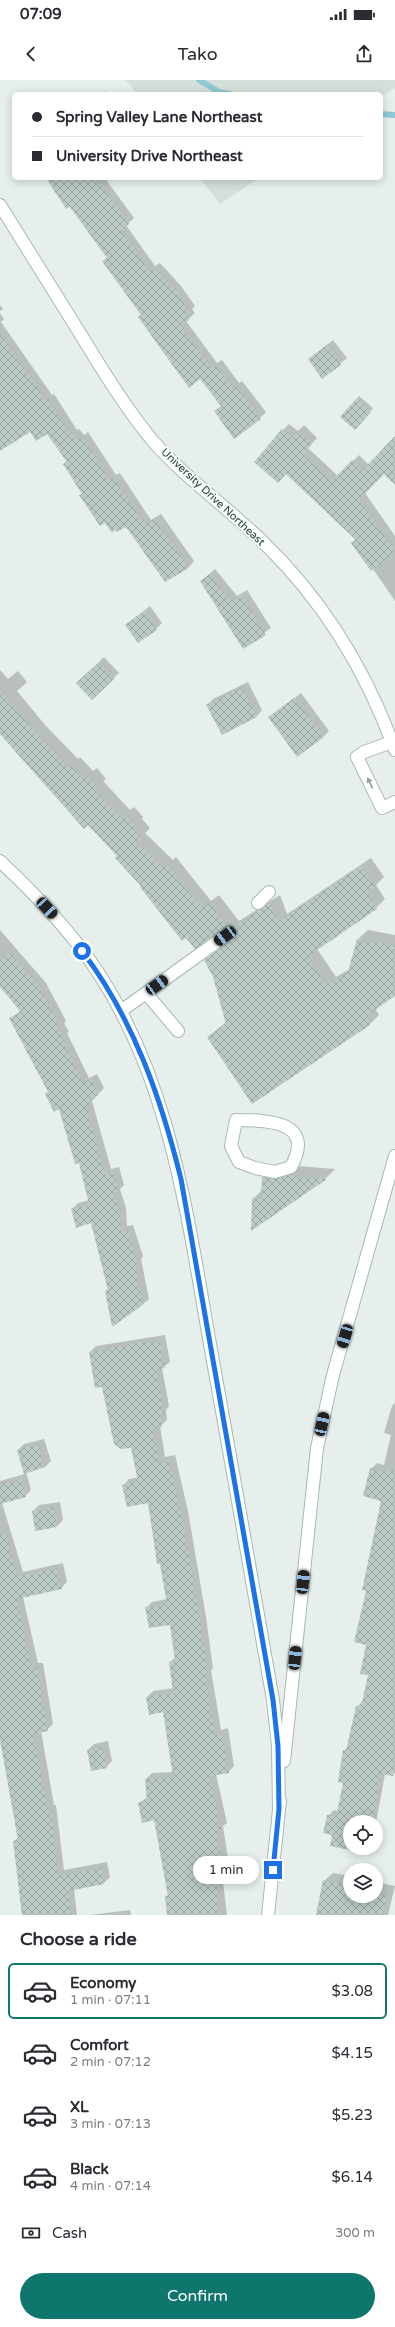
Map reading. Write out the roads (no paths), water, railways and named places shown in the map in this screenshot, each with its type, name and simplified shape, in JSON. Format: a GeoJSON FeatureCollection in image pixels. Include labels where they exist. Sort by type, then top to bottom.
{"type":"FeatureCollection","features":[{"type":"Feature","properties":{"kind":"street","name":"University Drive Northeast"},"geometry":{"type":"LineString","coordinates":[[0,204],[133,417],[169,458],[262,541],[305,585],[324,610],[356,661],[378,706],[394,746]]}},
{"type":"Feature","properties":{"kind":"street"},"geometry":{"type":"LineString","coordinates":[[394,746],[364,752],[357,757],[382,808],[395,802]]}},
{"type":"Feature","properties":{"kind":"street"},"geometry":{"type":"LineString","coordinates":[[0,861],[45,905],[74,940],[121,1011],[143,1060],[167,1125],[187,1206],[273,1700],[278,1746],[279,1809]]}},
{"type":"Feature","properties":{"kind":"street"},"geometry":{"type":"LineString","coordinates":[[258,903],[269,892]]}},
{"type":"Feature","properties":{"kind":"street"},"geometry":{"type":"LineString","coordinates":[[121,1011],[225,936]]}},
{"type":"Feature","properties":{"kind":"street"},"geometry":{"type":"LineString","coordinates":[[146,992],[178,1031]]}},
{"type":"Feature","properties":{"kind":"street"},"geometry":{"type":"LineString","coordinates":[[236,1120],[266,1120],[285,1124],[296,1137],[299,1152],[291,1167],[275,1172],[255,1168],[239,1162],[231,1146],[236,1120]]}},
{"type":"Feature","properties":{"kind":"street"},"geometry":{"type":"LineString","coordinates":[[268,1915],[317,1448],[333,1375],[395,1156]]}},
{"type":"Feature","properties":{"kind":"waterway"},"geometry":{"type":"LineString","coordinates":[[199,80],[219,92]]}},
{"type":"Feature","properties":{"kind":"waterway"},"geometry":{"type":"LineString","coordinates":[[383,114],[395,115]]}}]}
